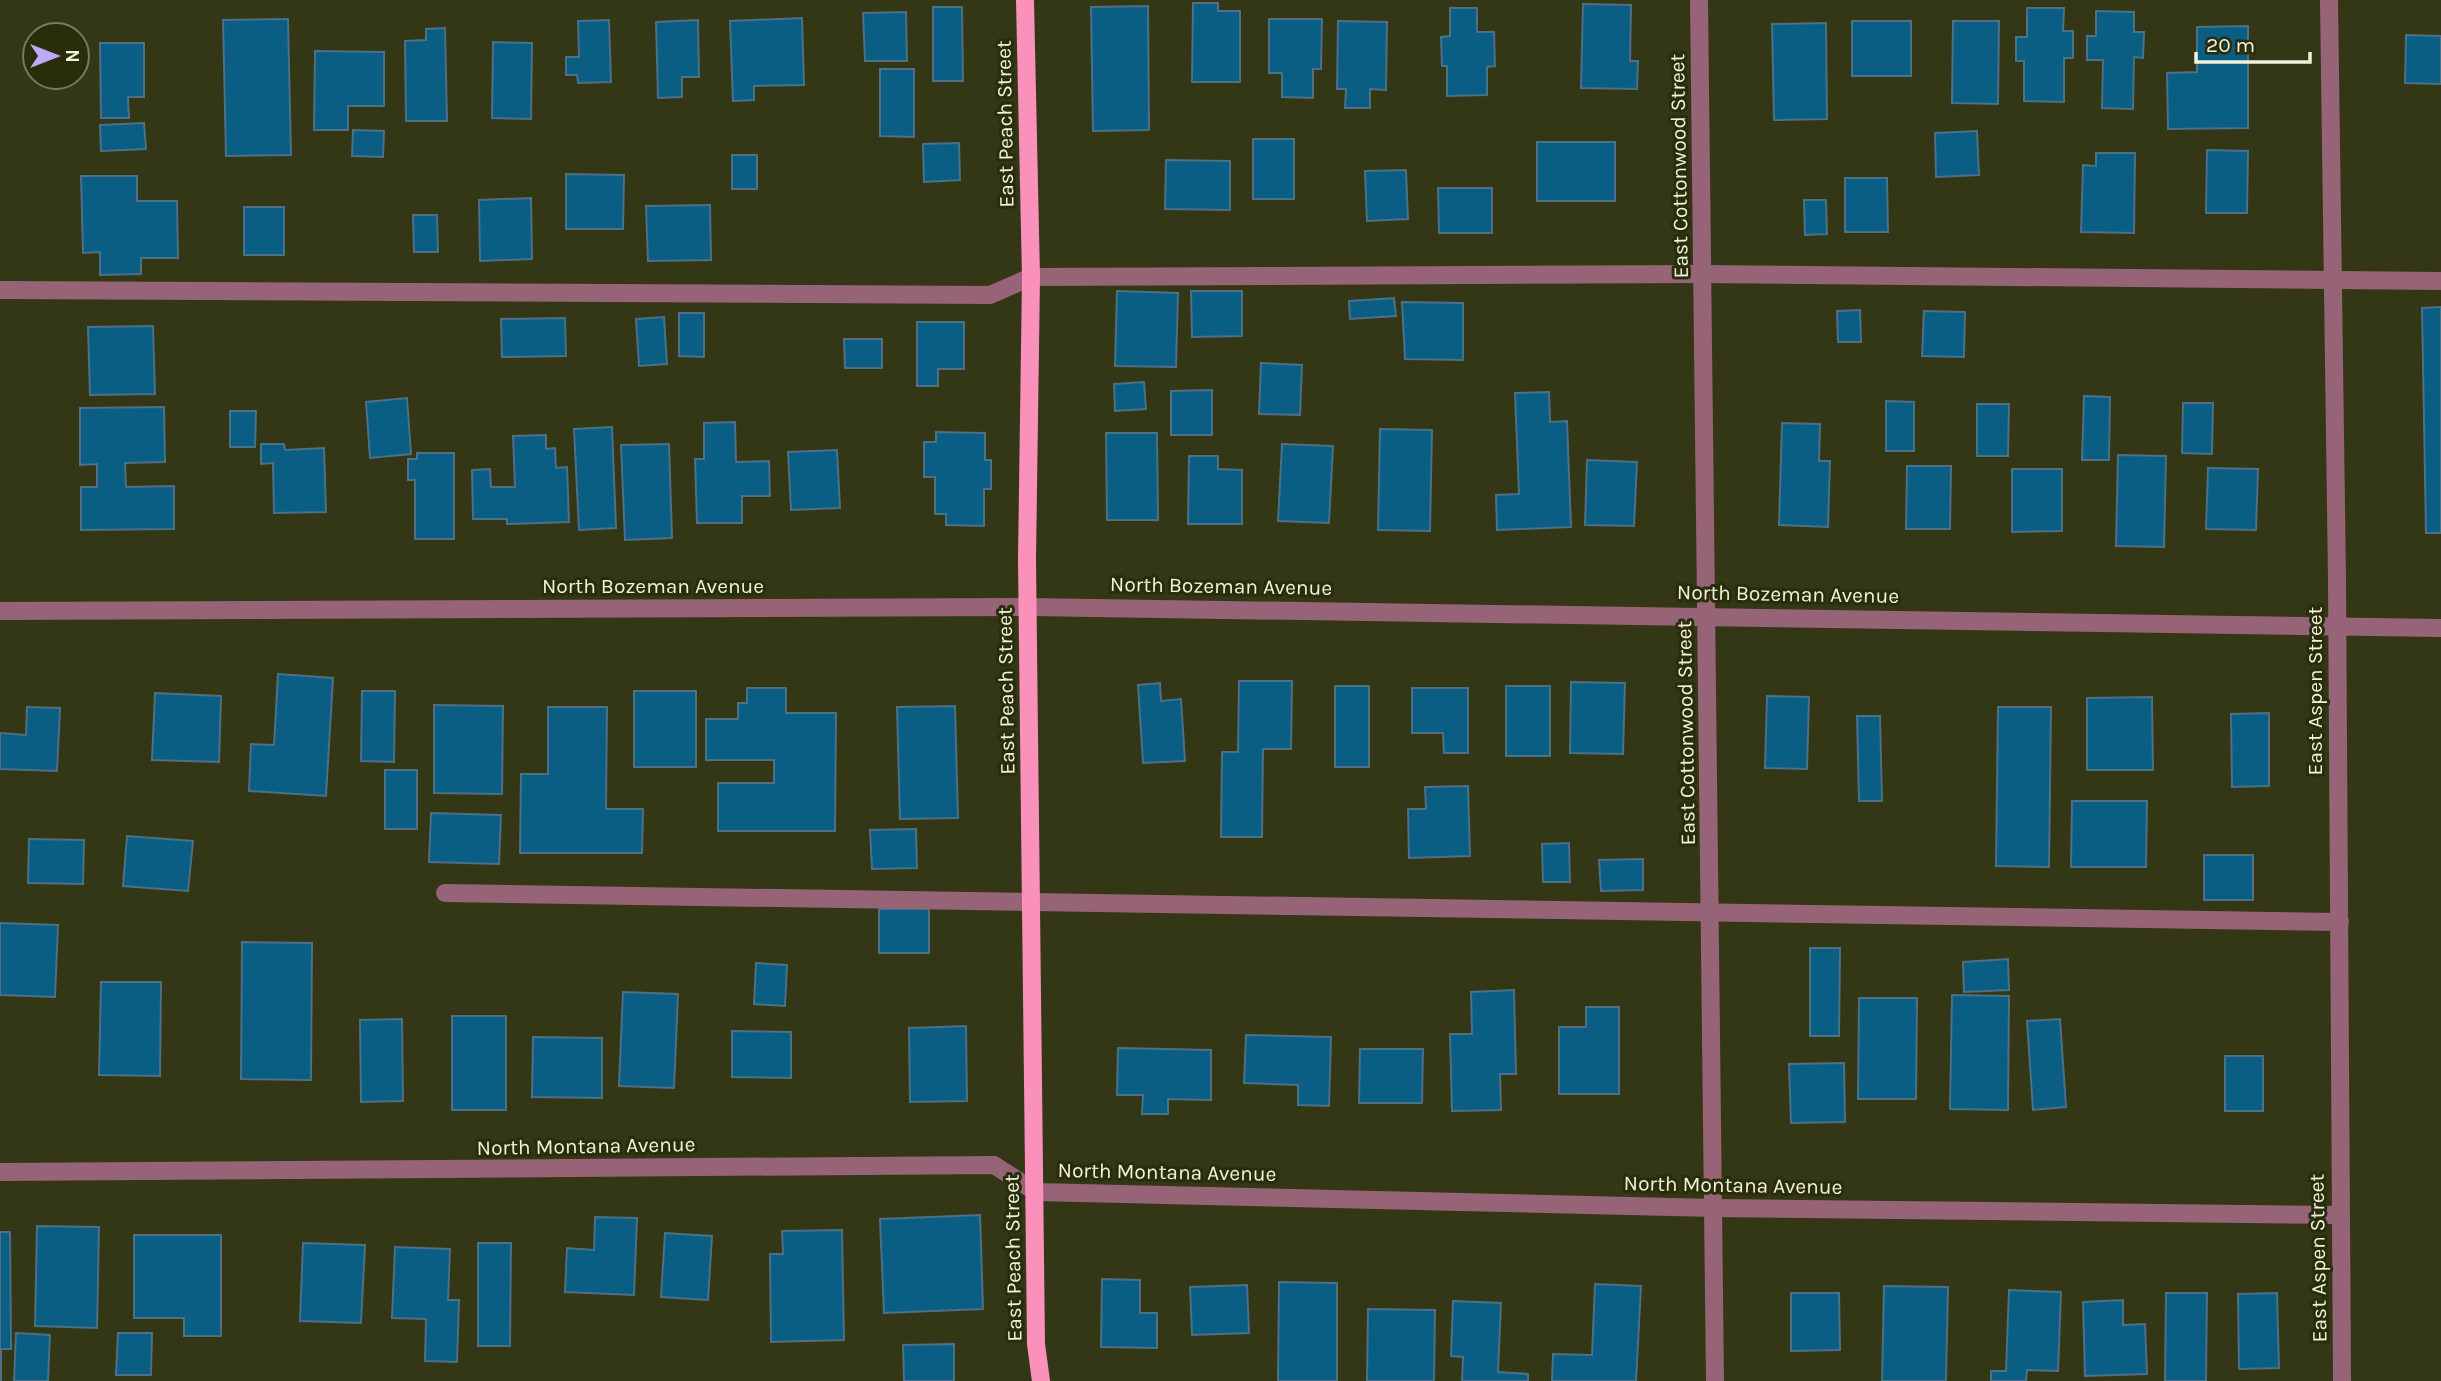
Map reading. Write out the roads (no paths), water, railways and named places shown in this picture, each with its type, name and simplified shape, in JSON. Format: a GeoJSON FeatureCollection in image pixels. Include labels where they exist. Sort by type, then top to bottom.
{"type":"FeatureCollection","features":[{"type":"Feature","properties":{"kind":"main road","name":"East Peach Street"},"geometry":{"type":"LineString","coordinates":[[1026,0],[1031,277],[1028,607],[1031,900],[1036,1344],[1041,1381]]}},
{"type":"Feature","properties":{"kind":"street","name":"East Cottonwood Street"},"geometry":{"type":"LineString","coordinates":[[1699,0],[1715,1381]]}},
{"type":"Feature","properties":{"kind":"street","name":"East Aspen Street"},"geometry":{"type":"LineString","coordinates":[[2329,0],[2340,922],[2342,1381]]}},
{"type":"Feature","properties":{"kind":"street"},"geometry":{"type":"LineString","coordinates":[[0,290],[990,295],[1031,277],[1703,274],[2441,281]]}},
{"type":"Feature","properties":{"kind":"street","name":"North Bozeman Avenue"},"geometry":{"type":"LineString","coordinates":[[0,611],[1028,607],[2441,628]]}},
{"type":"Feature","properties":{"kind":"street"},"geometry":{"type":"LineString","coordinates":[[445,893],[2340,922]]}},
{"type":"Feature","properties":{"kind":"street","name":"North Montana Avenue"},"geometry":{"type":"LineString","coordinates":[[0,1172],[994,1165],[1036,1192],[1714,1208],[2340,1215]]}}]}
